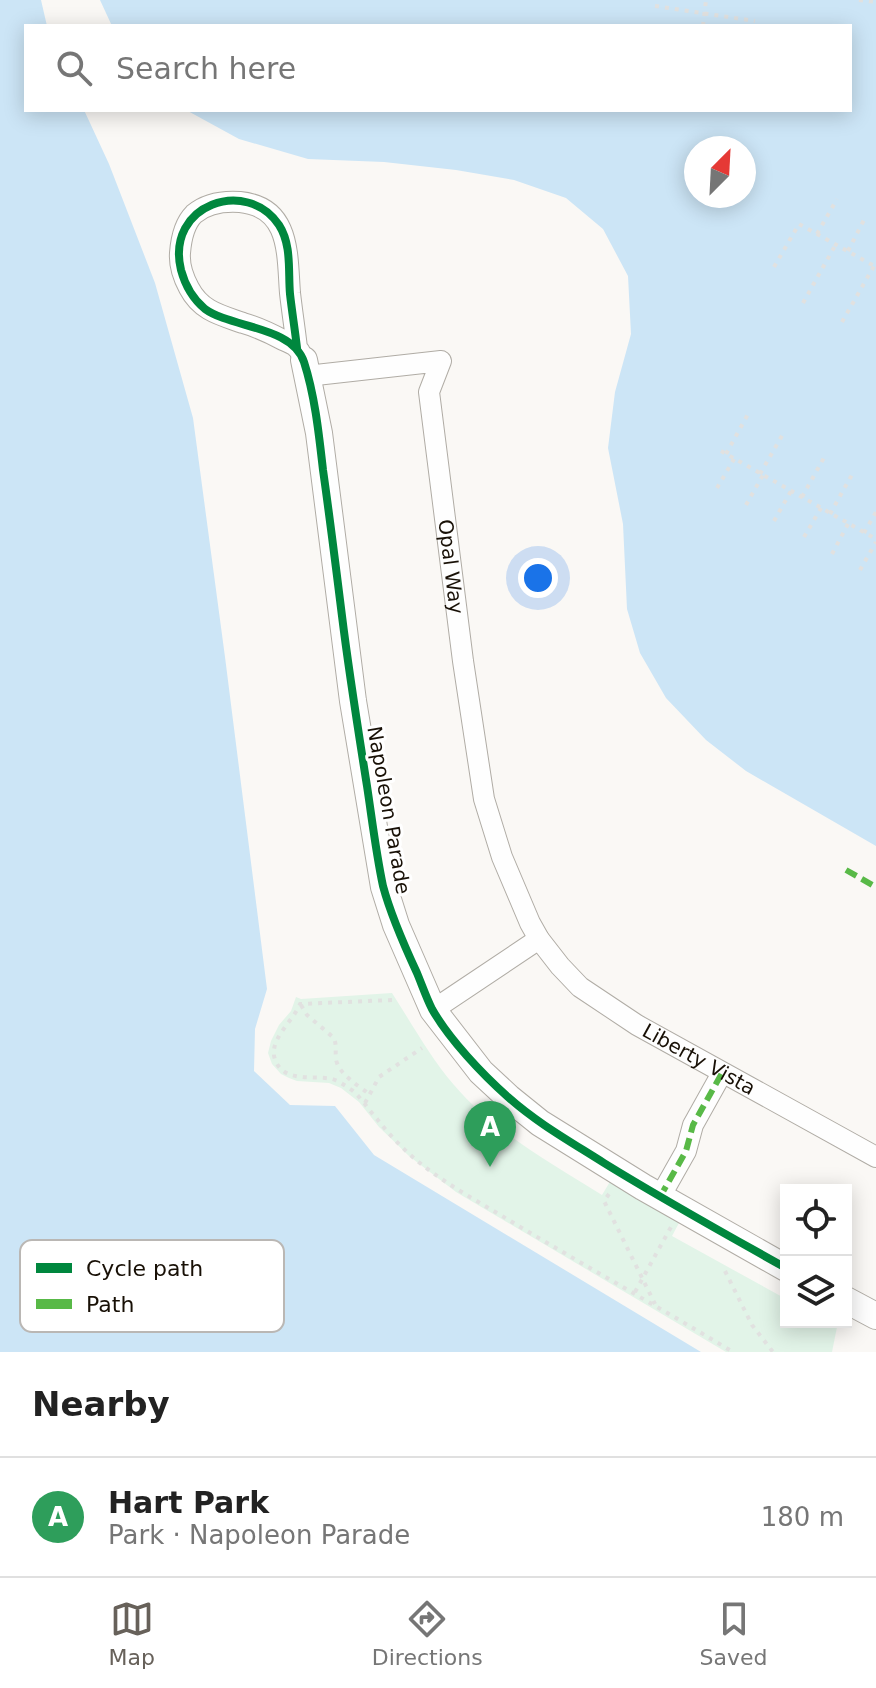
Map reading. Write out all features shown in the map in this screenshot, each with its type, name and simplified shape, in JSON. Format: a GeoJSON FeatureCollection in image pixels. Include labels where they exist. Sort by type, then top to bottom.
{"type":"FeatureCollection","features":[{"type":"Feature","properties":{"kind":"street"},"geometry":{"type":"LineString","coordinates":[[224,201],[245,203],[261,208],[281,227],[286,240],[290,297],[303,361],[272,334],[217,315],[193,297],[184,280],[180,244],[185,226],[194,214],[208,205],[224,201]]}},
{"type":"Feature","properties":{"kind":"street","name":"Opal Way"},"geometry":{"type":"LineString","coordinates":[[303,361],[441,361],[429,392],[463,661],[484,799],[502,857],[522,903]]}},
{"type":"Feature","properties":{"kind":"street","name":"Napoleon Parade"},"geometry":{"type":"LineString","coordinates":[[303,361],[319,433],[353,701],[384,887],[396,925],[433,1010],[481,1072],[540,1123],[660,1197],[780,1265]]}},
{"type":"Feature","properties":{"kind":"street","name":"Liberty Vista"},"geometry":{"type":"LineString","coordinates":[[522,903],[539,939],[580,987],[637,1025],[876,1157]]}},
{"type":"Feature","properties":{"kind":"street"},"geometry":{"type":"LineString","coordinates":[[433,1010],[539,939]]}},
{"type":"Feature","properties":{"kind":"street"},"geometry":{"type":"LineString","coordinates":[[660,1197],[686,1151],[693,1125],[722,1073]]}},
{"type":"Feature","properties":{"kind":"street"},"geometry":{"type":"LineString","coordinates":[[852,1303],[876,1316]]}},
{"type":"Feature","properties":{"kind":"path"},"geometry":{"type":"LineString","coordinates":[[703,24],[706,0]]}},
{"type":"Feature","properties":{"kind":"path"},"geometry":{"type":"LineString","coordinates":[[859,0],[876,2]]}},
{"type":"Feature","properties":{"kind":"path"},"geometry":{"type":"LineString","coordinates":[[655,6],[755,21]]}},
{"type":"Feature","properties":{"kind":"path"},"geometry":{"type":"LineString","coordinates":[[817,234],[837,199]]}},
{"type":"Feature","properties":{"kind":"path"},"geometry":{"type":"LineString","coordinates":[[848,251],[866,216]]}},
{"type":"Feature","properties":{"kind":"path"},"geometry":{"type":"LineString","coordinates":[[774,267],[799,224],[875,267],[842,322]]}},
{"type":"Feature","properties":{"kind":"path"},"geometry":{"type":"LineString","coordinates":[[803,303],[836,244]]}},
{"type":"Feature","properties":{"kind":"path"},"geometry":{"type":"LineString","coordinates":[[748,414],[723,453],[876,540],[860,570]]}},
{"type":"Feature","properties":{"kind":"path"},"geometry":{"type":"LineString","coordinates":[[746,505],[783,434]]}},
{"type":"Feature","properties":{"kind":"path"},"geometry":{"type":"LineString","coordinates":[[802,497],[825,456]]}},
{"type":"Feature","properties":{"kind":"path"},"geometry":{"type":"LineString","coordinates":[[717,488],[734,459]]}},
{"type":"Feature","properties":{"kind":"path"},"geometry":{"type":"LineString","coordinates":[[830,514],[853,473]]}},
{"type":"Feature","properties":{"kind":"path"},"geometry":{"type":"LineString","coordinates":[[774,521],[791,491]]}},
{"type":"Feature","properties":{"kind":"path"},"geometry":{"type":"LineString","coordinates":[[804,537],[821,508]]}},
{"type":"Feature","properties":{"kind":"path"},"geometry":{"type":"LineString","coordinates":[[864,533],[876,512]]}},
{"type":"Feature","properties":{"kind":"path"},"geometry":{"type":"LineString","coordinates":[[832,554],[848,524]]}},
{"type":"Feature","properties":{"kind":"path"},"geometry":{"type":"LineString","coordinates":[[300,1004],[392,1000]]}},
{"type":"Feature","properties":{"kind":"path"},"geometry":{"type":"LineString","coordinates":[[300,1004],[307,1015],[334,1038],[336,1058],[343,1073],[369,1094]]}},
{"type":"Feature","properties":{"kind":"path"},"geometry":{"type":"LineString","coordinates":[[300,1004],[274,1047],[278,1066],[283,1071],[297,1077],[334,1080],[356,1094],[389,1134],[415,1159],[459,1190],[733,1352]]}},
{"type":"Feature","properties":{"kind":"path"},"geometry":{"type":"LineString","coordinates":[[364,1104],[379,1077],[422,1048]]}},
{"type":"Feature","properties":{"kind":"path"},"geometry":{"type":"LineString","coordinates":[[604,1201],[656,1305]]}},
{"type":"Feature","properties":{"kind":"path"},"geometry":{"type":"LineString","coordinates":[[634,1293],[674,1221]]}},
{"type":"Feature","properties":{"kind":"path"},"geometry":{"type":"LineString","coordinates":[[725,1271],[752,1325],[773,1352]]}},
{"type":"Feature","properties":{"kind":"green space"},"geometry":{"type":"Polygon","coordinates":[[[392,993],[445,1074],[487,1118],[524,1146],[602,1195],[611,1180],[680,1221],[672,1236],[780,1296],[780,1328],[837,1328],[832,1352],[726,1352],[456,1192],[409,1156],[359,1102],[341,1088],[329,1083],[297,1081],[281,1074],[272,1064],[268,1053],[271,1041],[291,1011],[296,997],[392,993]]]}},
{"type":"Feature","properties":{"kind":"water"},"geometry":{"type":"Polygon","coordinates":[[[0,0],[41,0],[47,24],[24,24],[24,112],[85,112],[109,164],[155,283],[193,418],[267,989],[255,1029],[254,1071],[290,1105],[335,1106],[374,1155],[701,1352],[0,1352],[0,0]]]}},
{"type":"Feature","properties":{"kind":"water"},"geometry":{"type":"Polygon","coordinates":[[[100,0],[876,0],[876,846],[746,771],[706,740],[666,698],[640,653],[627,609],[623,524],[608,448],[615,392],[631,334],[628,276],[603,229],[566,198],[514,180],[384,162],[308,159],[239,139],[190,112],[852,112],[852,24],[111,24],[100,0]]]}},
{"type":"Feature","properties":{"kind":"marked path"},"geometry":{"type":"LineString","coordinates":[[846,870],[876,887]]}},
{"type":"Feature","properties":{"kind":"marked path"},"geometry":{"type":"LineString","coordinates":[[660,1197],[686,1151],[693,1125],[722,1073]]}},
{"type":"Feature","properties":{"kind":"cycle path"},"geometry":{"type":"LineString","coordinates":[[297,348],[288,250],[279,225],[265,210],[248,202],[230,201],[212,205],[197,214],[185,228],[179,247],[181,270],[193,296],[216,315],[287,341],[304,362],[316,416],[348,659],[381,874],[394,919],[432,1009],[477,1067],[531,1115],[627,1177],[780,1265]]}},
{"type":"Feature","properties":{"kind":"place","name":"Hart Park"},"geometry":{"type":"Point","coordinates":[490,1167]}}]}
